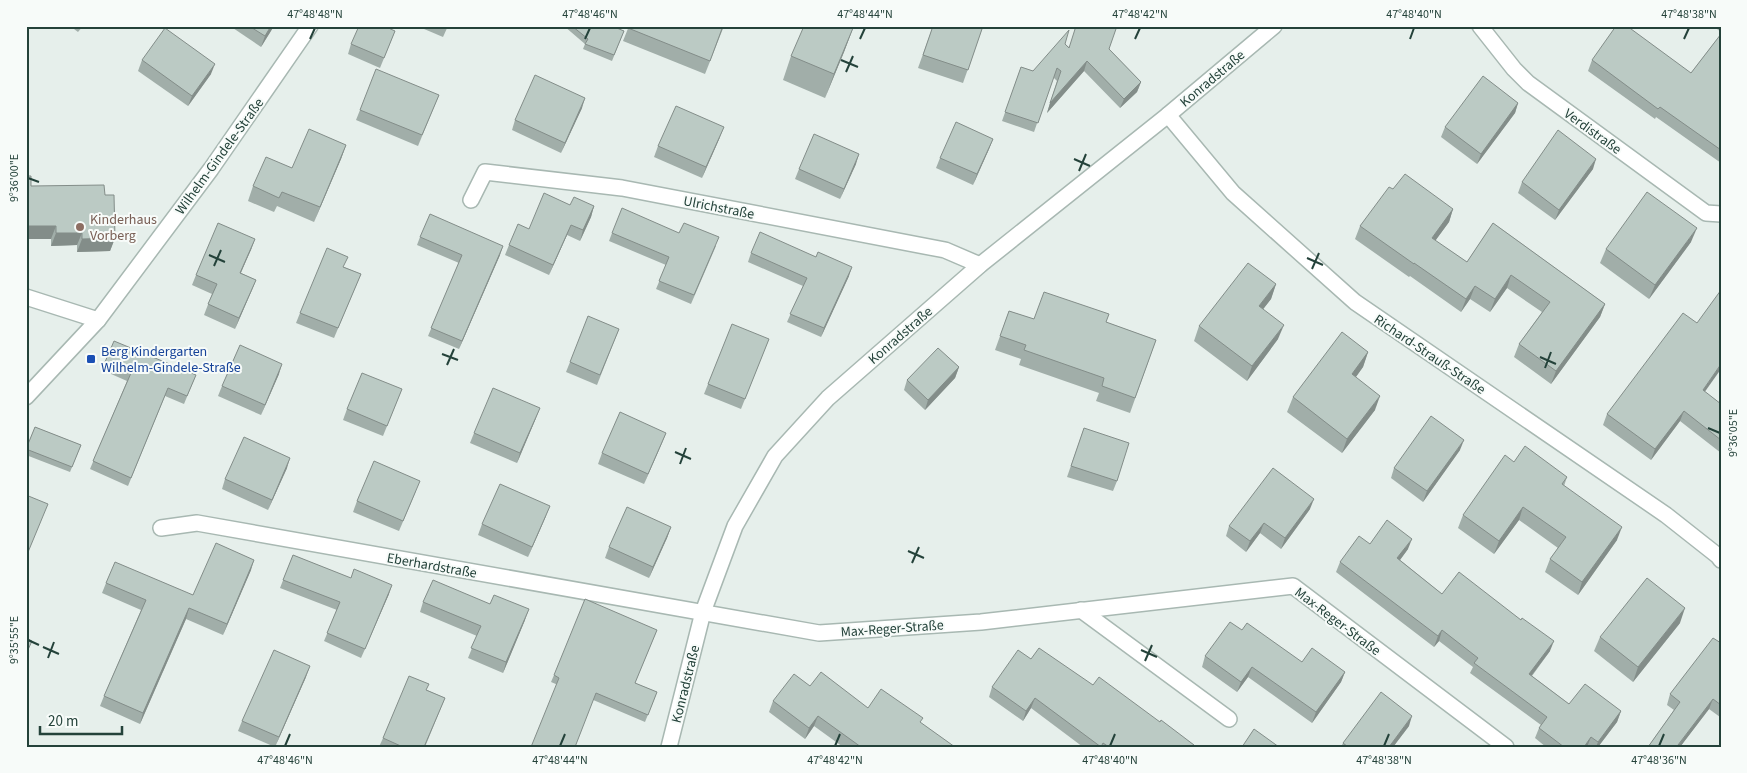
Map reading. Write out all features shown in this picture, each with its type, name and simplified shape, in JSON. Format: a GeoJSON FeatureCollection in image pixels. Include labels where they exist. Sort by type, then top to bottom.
{"type":"FeatureCollection","features":[{"type":"Feature","properties":{"kind":"street","name":"Wilhelm-Gindele-Straße"},"geometry":{"type":"LineString","coordinates":[[26,397],[98,320],[210,169],[310,26]]}},
{"type":"Feature","properties":{"kind":"street","name":"Konradstraße"},"geometry":{"type":"LineString","coordinates":[[669,747],[703,612],[735,526],[775,456],[828,398],[980,264],[1168,115],[1274,26]]}},
{"type":"Feature","properties":{"kind":"street","name":"Verdistraße"},"geometry":{"type":"LineString","coordinates":[[1480,26],[1514,69],[1528,83],[1706,213],[1721,214]]}},
{"type":"Feature","properties":{"kind":"street","name":"Richard-Strauß-Straße"},"geometry":{"type":"LineString","coordinates":[[1168,115],[1233,193],[1355,302],[1640,496],[1720,557]]}},
{"type":"Feature","properties":{"kind":"street","name":"Ulrichstraße"},"geometry":{"type":"LineString","coordinates":[[471,200],[485,172],[612,187],[945,250],[980,264]]}},
{"type":"Feature","properties":{"kind":"street"},"geometry":{"type":"LineString","coordinates":[[26,297],[98,320]]}},
{"type":"Feature","properties":{"kind":"street","name":"Eberhardstraße"},"geometry":{"type":"LineString","coordinates":[[161,528],[197,523],[703,612]]}},
{"type":"Feature","properties":{"kind":"street","name":"Max-Reger-Straße"},"geometry":{"type":"LineString","coordinates":[[703,612],[819,633],[981,622],[1293,586],[1506,747]]}},
{"type":"Feature","properties":{"kind":"street"},"geometry":{"type":"LineString","coordinates":[[1081,610],[1229,719]]}},
{"type":"Feature","properties":{"kind":"building"},"geometry":{"type":"Polygon","coordinates":[[[249,26],[271,26],[265,36],[249,26]]]}},
{"type":"Feature","properties":{"kind":"building"},"geometry":{"type":"Polygon","coordinates":[[[359,26],[384,26],[395,31],[384,58],[351,44],[359,26]]]}},
{"type":"Feature","properties":{"kind":"building"},"geometry":{"type":"Polygon","coordinates":[[[572,26],[612,26],[624,31],[614,55],[585,44],[588,39],[572,26]]]}},
{"type":"Feature","properties":{"kind":"building"},"geometry":{"type":"Polygon","coordinates":[[[629,26],[723,26],[710,61],[628,28],[629,26]]]}},
{"type":"Feature","properties":{"kind":"building"},"geometry":{"type":"Polygon","coordinates":[[[804,26],[850,26],[853,28],[834,74],[791,56],[804,26]]]}},
{"type":"Feature","properties":{"kind":"building"},"geometry":{"type":"Polygon","coordinates":[[[933,26],[983,26],[968,70],[923,55],[933,26]]]}},
{"type":"Feature","properties":{"kind":"building"},"geometry":{"type":"Polygon","coordinates":[[[1076,26],[1117,26],[1109,49],[1141,82],[1124,99],[1087,61],[1050,103],[1061,71],[1057,68],[1038,123],[1005,112],[1021,67],[1033,71],[1069,30],[1065,44],[1069,48],[1076,26]]]}},
{"type":"Feature","properties":{"kind":"building"},"geometry":{"type":"Polygon","coordinates":[[[1616,26],[1627,26],[1691,73],[1721,34],[1721,150],[1660,107],[1658,109],[1592,60],[1616,26]]]}},
{"type":"Feature","properties":{"kind":"building"},"geometry":{"type":"Polygon","coordinates":[[[165,28],[215,64],[192,96],[142,60],[165,28]]]}},
{"type":"Feature","properties":{"kind":"building"},"geometry":{"type":"Polygon","coordinates":[[[376,69],[439,95],[422,135],[360,110],[376,69]]]}},
{"type":"Feature","properties":{"kind":"building"},"geometry":{"type":"Polygon","coordinates":[[[535,75],[585,98],[565,143],[515,120],[535,75]]]}},
{"type":"Feature","properties":{"kind":"building"},"geometry":{"type":"Polygon","coordinates":[[[1483,76],[1518,103],[1481,154],[1445,127],[1483,76]]]}},
{"type":"Feature","properties":{"kind":"building"},"geometry":{"type":"Polygon","coordinates":[[[676,106],[724,127],[706,167],[658,146],[676,106]]]}},
{"type":"Feature","properties":{"kind":"building"},"geometry":{"type":"Polygon","coordinates":[[[956,122],[993,139],[977,174],[940,158],[956,122]]]}},
{"type":"Feature","properties":{"kind":"building"},"geometry":{"type":"Polygon","coordinates":[[[309,129],[346,145],[320,207],[282,192],[279,198],[253,186],[266,157],[292,168],[309,129]]]}},
{"type":"Feature","properties":{"kind":"building"},"geometry":{"type":"Polygon","coordinates":[[[1558,130],[1596,159],[1559,210],[1522,182],[1558,130]]]}},
{"type":"Feature","properties":{"kind":"building"},"geometry":{"type":"Polygon","coordinates":[[[814,134],[859,154],[844,189],[799,169],[814,134]]]}},
{"type":"Feature","properties":{"kind":"building"},"geometry":{"type":"Polygon","coordinates":[[[1405,174],[1453,209],[1432,238],[1467,262],[1493,223],[1605,304],[1556,371],[1519,344],[1550,302],[1511,275],[1495,299],[1475,286],[1466,299],[1360,226],[1389,187],[1393,189],[1405,174]]]}},
{"type":"Feature","properties":{"kind":"building"},"geometry":{"type":"Polygon","coordinates":[[[26,176],[31,176],[31,186],[104,185],[105,195],[114,195],[115,238],[82,239],[82,233],[56,233],[56,226],[26,226],[26,176]]]}},
{"type":"Feature","properties":{"kind":"building"},"geometry":{"type":"Polygon","coordinates":[[[1647,192],[1697,228],[1655,285],[1606,249],[1647,192]]]}},
{"type":"Feature","properties":{"kind":"building"},"geometry":{"type":"Polygon","coordinates":[[[544,193],[570,205],[574,197],[594,206],[583,230],[571,225],[553,265],[509,245],[518,224],[529,229],[544,193]]]}},
{"type":"Feature","properties":{"kind":"building"},"geometry":{"type":"Polygon","coordinates":[[[622,208],[679,233],[684,223],[719,237],[694,295],[659,281],[669,257],[612,233],[622,208]]]}},
{"type":"Feature","properties":{"kind":"building"},"geometry":{"type":"Polygon","coordinates":[[[430,214],[503,246],[462,341],[431,328],[462,255],[420,237],[430,214]]]}},
{"type":"Feature","properties":{"kind":"building"},"geometry":{"type":"Polygon","coordinates":[[[218,223],[255,239],[240,273],[256,280],[239,318],[208,304],[217,284],[196,275],[218,223]]]}},
{"type":"Feature","properties":{"kind":"building"},"geometry":{"type":"Polygon","coordinates":[[[760,232],[816,257],[818,252],[852,267],[824,328],[790,314],[807,278],[751,253],[760,232]]]}},
{"type":"Feature","properties":{"kind":"building"},"geometry":{"type":"Polygon","coordinates":[[[327,248],[348,257],[343,267],[361,274],[338,328],[300,313],[327,248]]]}},
{"type":"Feature","properties":{"kind":"building"},"geometry":{"type":"Polygon","coordinates":[[[1248,263],[1276,284],[1259,306],[1284,325],[1252,366],[1199,326],[1248,263]]]}},
{"type":"Feature","properties":{"kind":"building"},"geometry":{"type":"Polygon","coordinates":[[[1721,290],[1721,364],[1703,390],[1721,404],[1721,440],[1684,411],[1655,449],[1607,414],[1683,313],[1697,323],[1721,290]]]}},
{"type":"Feature","properties":{"kind":"building"},"geometry":{"type":"Polygon","coordinates":[[[1044,292],[1109,314],[1106,322],[1156,340],[1135,398],[1102,386],[1104,378],[1024,350],[1026,345],[1000,336],[1009,311],[1034,319],[1044,292]]]}},
{"type":"Feature","properties":{"kind":"building"},"geometry":{"type":"Polygon","coordinates":[[[588,316],[619,329],[600,375],[570,362],[588,316]]]}},
{"type":"Feature","properties":{"kind":"building"},"geometry":{"type":"Polygon","coordinates":[[[732,324],[769,339],[745,399],[708,384],[732,324]]]}},
{"type":"Feature","properties":{"kind":"building"},"geometry":{"type":"Polygon","coordinates":[[[1342,332],[1368,352],[1352,374],[1380,396],[1347,439],[1293,397],[1342,332]]]}},
{"type":"Feature","properties":{"kind":"building"},"geometry":{"type":"Polygon","coordinates":[[[114,341],[196,375],[187,396],[168,388],[131,478],[93,461],[131,373],[105,362],[114,341]]]}},
{"type":"Feature","properties":{"kind":"building"},"geometry":{"type":"Polygon","coordinates":[[[240,345],[282,364],[265,405],[222,386],[240,345]]]}},
{"type":"Feature","properties":{"kind":"building"},"geometry":{"type":"Polygon","coordinates":[[[938,348],[959,367],[928,400],[907,380],[938,348]]]}},
{"type":"Feature","properties":{"kind":"building"},"geometry":{"type":"Polygon","coordinates":[[[362,373],[402,389],[387,426],[347,409],[362,373]]]}},
{"type":"Feature","properties":{"kind":"building"},"geometry":{"type":"Polygon","coordinates":[[[493,388],[540,408],[520,453],[474,433],[493,388]]]}},
{"type":"Feature","properties":{"kind":"building"},"geometry":{"type":"Polygon","coordinates":[[[620,412],[666,433],[648,474],[602,453],[620,412]]]}},
{"type":"Feature","properties":{"kind":"building"},"geometry":{"type":"Polygon","coordinates":[[[1431,416],[1464,440],[1427,491],[1394,468],[1431,416]]]}},
{"type":"Feature","properties":{"kind":"building"},"geometry":{"type":"Polygon","coordinates":[[[35,427],[81,445],[72,467],[26,449],[35,427]]]}},
{"type":"Feature","properties":{"kind":"building"},"geometry":{"type":"Polygon","coordinates":[[[1084,428],[1129,443],[1117,481],[1071,466],[1084,428]]]}},
{"type":"Feature","properties":{"kind":"building"},"geometry":{"type":"Polygon","coordinates":[[[244,437],[290,458],[272,500],[225,479],[244,437]]]}},
{"type":"Feature","properties":{"kind":"building"},"geometry":{"type":"Polygon","coordinates":[[[1525,446],[1567,477],[1562,484],[1622,527],[1582,582],[1550,559],[1566,537],[1523,507],[1499,541],[1463,515],[1505,455],[1514,462],[1525,446]]]}},
{"type":"Feature","properties":{"kind":"building"},"geometry":{"type":"Polygon","coordinates":[[[374,461],[420,481],[403,521],[357,501],[374,461]]]}},
{"type":"Feature","properties":{"kind":"building"},"geometry":{"type":"Polygon","coordinates":[[[1273,468],[1314,499],[1285,538],[1264,523],[1250,541],[1229,526],[1273,468]]]}},
{"type":"Feature","properties":{"kind":"building"},"geometry":{"type":"Polygon","coordinates":[[[500,484],[550,506],[532,547],[482,524],[500,484]]]}},
{"type":"Feature","properties":{"kind":"building"},"geometry":{"type":"Polygon","coordinates":[[[26,495],[48,504],[26,557],[26,495]]]}},
{"type":"Feature","properties":{"kind":"building"},"geometry":{"type":"Polygon","coordinates":[[[627,507],[671,527],[653,567],[609,547],[627,507]]]}},
{"type":"Feature","properties":{"kind":"building"},"geometry":{"type":"Polygon","coordinates":[[[1387,520],[1412,539],[1397,558],[1442,594],[1459,572],[1521,620],[1522,618],[1554,641],[1529,674],[1569,704],[1585,684],[1621,711],[1598,742],[1591,737],[1584,747],[1564,747],[1539,728],[1547,717],[1474,663],[1478,658],[1442,630],[1438,636],[1340,562],[1359,536],[1370,544],[1387,520]]]}},
{"type":"Feature","properties":{"kind":"building"},"geometry":{"type":"Polygon","coordinates":[[[216,543],[254,560],[227,624],[189,608],[143,713],[104,696],[146,600],[106,583],[115,562],[193,595],[216,543]]]}},
{"type":"Feature","properties":{"kind":"building"},"geometry":{"type":"Polygon","coordinates":[[[293,555],[351,578],[354,569],[392,585],[365,649],[327,633],[340,602],[283,580],[293,555]]]}},
{"type":"Feature","properties":{"kind":"building"},"geometry":{"type":"Polygon","coordinates":[[[1647,578],[1685,608],[1638,667],[1600,637],[1647,578]]]}},
{"type":"Feature","properties":{"kind":"building"},"geometry":{"type":"Polygon","coordinates":[[[433,580],[490,604],[494,595],[529,609],[506,662],[471,648],[481,626],[423,602],[433,580]]]}},
{"type":"Feature","properties":{"kind":"building"},"geometry":{"type":"Polygon","coordinates":[[[585,599],[657,630],[635,683],[657,692],[648,715],[596,693],[575,747],[531,747],[559,678],[554,675],[585,599]]]}},
{"type":"Feature","properties":{"kind":"building"},"geometry":{"type":"Polygon","coordinates":[[[1230,622],[1242,630],[1247,623],[1302,662],[1312,648],[1345,672],[1316,712],[1252,667],[1241,682],[1205,656],[1230,622]]]}},
{"type":"Feature","properties":{"kind":"building"},"geometry":{"type":"Polygon","coordinates":[[[26,638],[32,641],[26,654],[26,638]]]}},
{"type":"Feature","properties":{"kind":"building"},"geometry":{"type":"Polygon","coordinates":[[[1713,638],[1721,643],[1721,705],[1713,699],[1678,745],[1680,747],[1648,747],[1680,702],[1670,694],[1713,638]]]}},
{"type":"Feature","properties":{"kind":"building"},"geometry":{"type":"Polygon","coordinates":[[[1039,648],[1093,685],[1099,677],[1160,722],[1161,720],[1194,745],[1193,747],[1109,747],[1103,743],[1101,747],[1035,698],[1026,711],[992,687],[1018,650],[1031,659],[1039,648]]]}},
{"type":"Feature","properties":{"kind":"building"},"geometry":{"type":"Polygon","coordinates":[[[274,650],[310,666],[279,737],[242,721],[274,650]]]}},
{"type":"Feature","properties":{"kind":"building"},"geometry":{"type":"Polygon","coordinates":[[[821,672],[868,708],[881,689],[923,718],[920,722],[955,747],[861,747],[818,716],[809,728],[773,701],[794,674],[810,686],[821,672]]]}},
{"type":"Feature","properties":{"kind":"building"},"geometry":{"type":"Polygon","coordinates":[[[409,676],[429,684],[426,690],[445,698],[424,747],[403,747],[383,738],[409,676]]]}},
{"type":"Feature","properties":{"kind":"building"},"geometry":{"type":"Polygon","coordinates":[[[1381,692],[1412,716],[1389,747],[1348,747],[1343,743],[1381,692]]]}},
{"type":"Feature","properties":{"kind":"building"},"geometry":{"type":"Polygon","coordinates":[[[1254,729],[1279,747],[1242,747],[1254,729]]]}},
{"type":"Feature","properties":{"kind":"place","name":"Kinderhaus Vorberg"},"geometry":{"type":"Point","coordinates":[80,227]}},
{"type":"Feature","properties":{"kind":"place","name":"Berg Kindergarten Wilhelm-Gindele-Straße"},"geometry":{"type":"Point","coordinates":[91,359]}}]}
